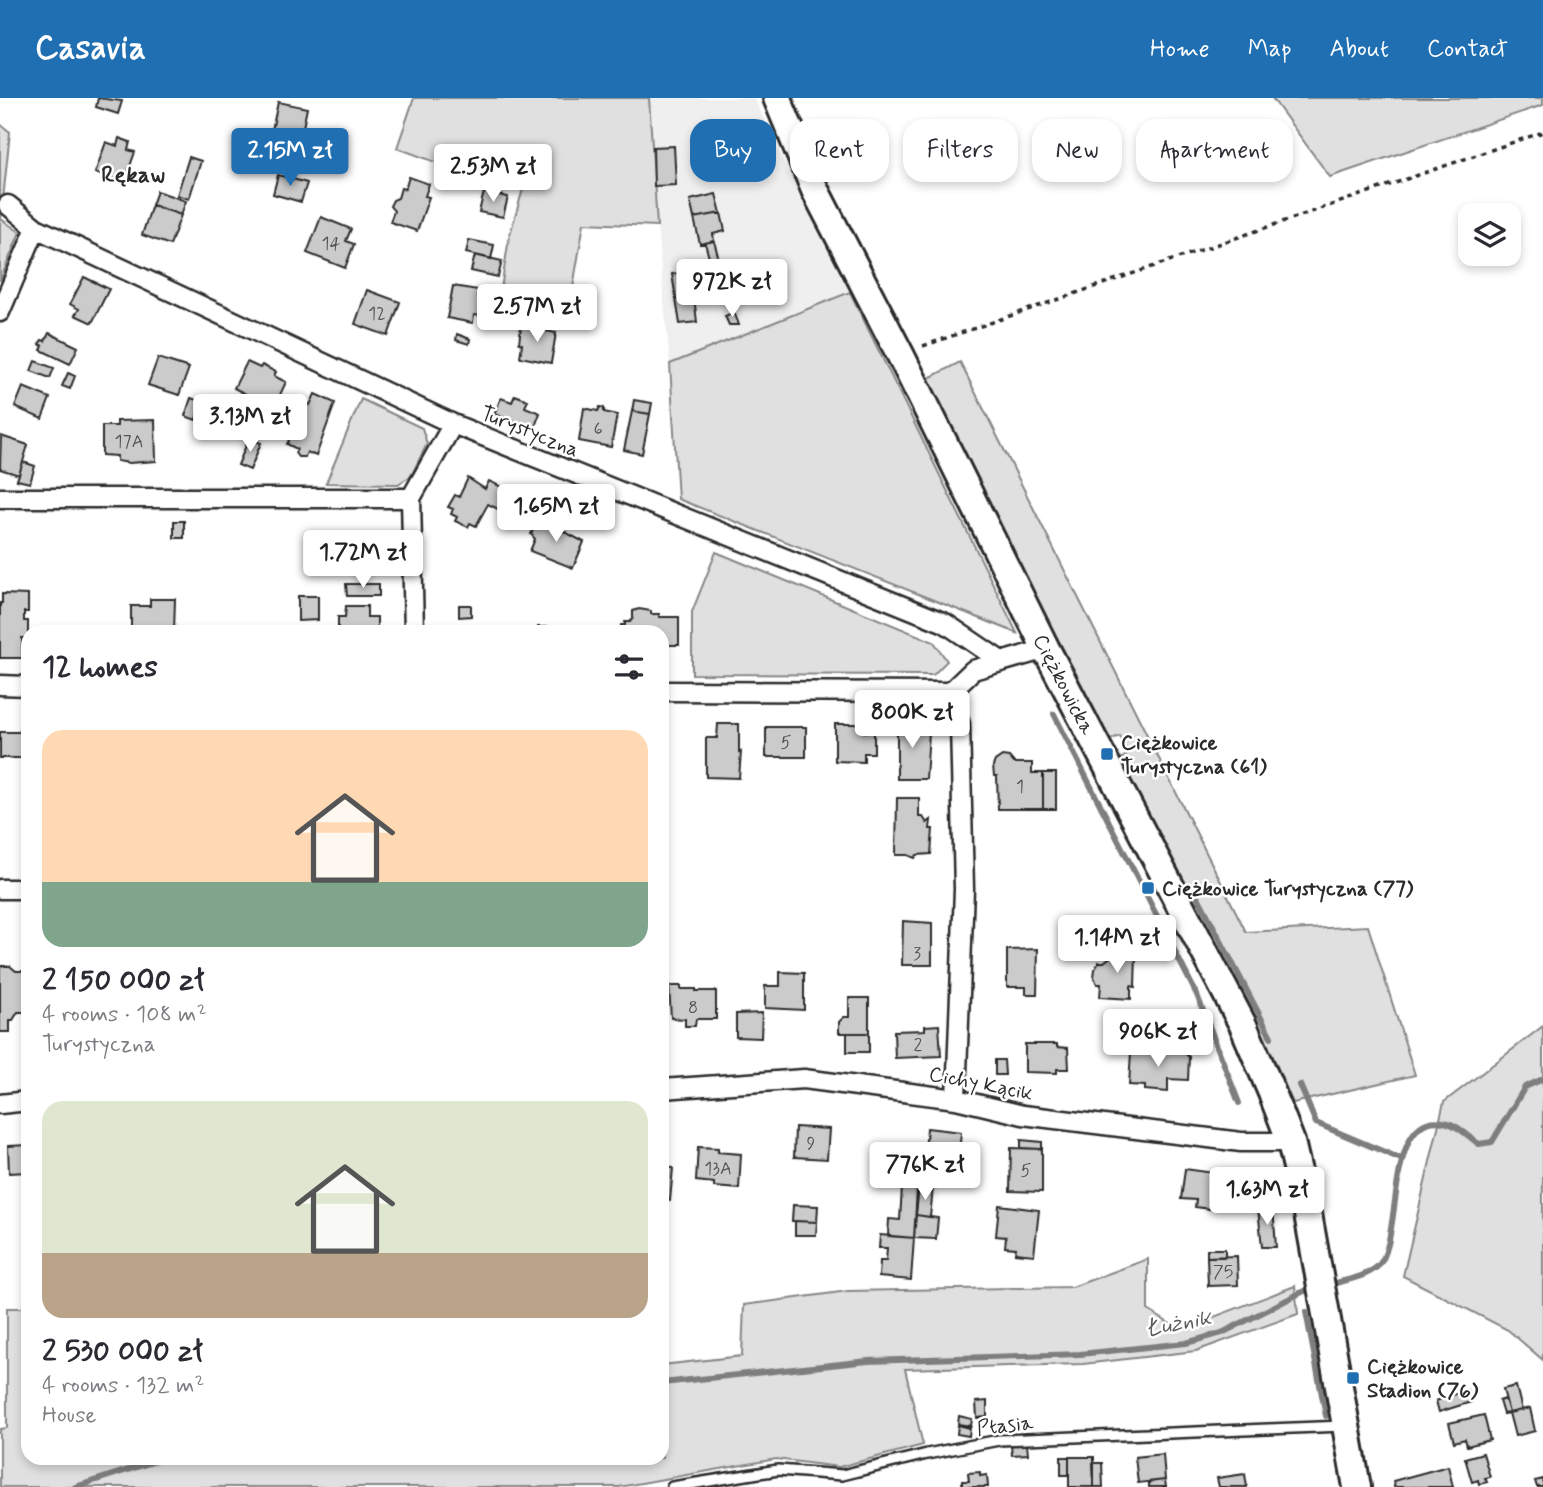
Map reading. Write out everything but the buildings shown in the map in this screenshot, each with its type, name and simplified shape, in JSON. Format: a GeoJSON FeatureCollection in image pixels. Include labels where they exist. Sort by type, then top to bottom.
{"type":"FeatureCollection","features":[{"type":"Feature","properties":{"kind":"street","name":"Ciężkowicka"},"geometry":{"type":"LineString","coordinates":[[777,98],[815,190],[901,356],[1046,649],[1243,1025],[1291,1142],[1308,1214],[1357,1487]]}},
{"type":"Feature","properties":{"kind":"street","name":"Turystyczna"},"geometry":{"type":"LineString","coordinates":[[8,205],[36,228],[453,424],[945,623],[1001,661]]}},
{"type":"Feature","properties":{"kind":"street"},"geometry":{"type":"LineString","coordinates":[[0,312],[36,228]]}},
{"type":"Feature","properties":{"kind":"street"},"geometry":{"type":"LineString","coordinates":[[414,625],[411,498],[453,424]]}},
{"type":"Feature","properties":{"kind":"street"},"geometry":{"type":"LineString","coordinates":[[0,498],[411,498]]}},
{"type":"Feature","properties":{"kind":"street"},"geometry":{"type":"LineString","coordinates":[[669,691],[950,692],[973,670],[1046,649]]}},
{"type":"Feature","properties":{"kind":"street"},"geometry":{"type":"LineString","coordinates":[[0,685],[21,686]]}},
{"type":"Feature","properties":{"kind":"street"},"geometry":{"type":"LineString","coordinates":[[950,692],[960,724],[964,889],[956,1100]]}},
{"type":"Feature","properties":{"kind":"street"},"geometry":{"type":"LineString","coordinates":[[0,889],[21,889]]}},
{"type":"Feature","properties":{"kind":"street","name":"Cichy Kącik"},"geometry":{"type":"LineString","coordinates":[[669,1089],[804,1079],[956,1100],[1023,1115],[1241,1142],[1291,1142]]}},
{"type":"Feature","properties":{"kind":"street"},"geometry":{"type":"LineString","coordinates":[[0,1104],[21,1102]]}},
{"type":"Feature","properties":{"kind":"lane","name":"Ptasia"},"geometry":{"type":"LineString","coordinates":[[673,1487],[778,1470],[842,1475],[999,1440],[1346,1426]]}},
{"type":"Feature","properties":{"kind":"path"},"geometry":{"type":"LineString","coordinates":[[901,356],[929,344],[1543,132]]}},
{"type":"Feature","properties":{"kind":"shaded area"},"geometry":{"type":"Polygon","coordinates":[[[414,98],[649,98],[657,226],[584,223],[571,299],[501,289],[509,238],[523,189],[463,172],[397,148],[414,98]]]}},
{"type":"Feature","properties":{"kind":"shaded area"},"geometry":{"type":"Polygon","coordinates":[[[649,98],[754,98],[764,119],[690,119],[690,182],[776,182],[776,145],[790,175],[790,182],[793,182],[850,292],[670,364],[649,98]]]}},
{"type":"Feature","properties":{"kind":"shaded area"},"geometry":{"type":"Polygon","coordinates":[[[1272,98],[1543,98],[1543,105],[1330,177],[1293,127],[1293,119],[1287,119],[1272,98]]]}},
{"type":"Feature","properties":{"kind":"shaded area"},"geometry":{"type":"Polygon","coordinates":[[[0,124],[10,132],[1,219],[20,232],[0,281],[0,124]]]}},
{"type":"Feature","properties":{"kind":"shaded area"},"geometry":{"type":"Polygon","coordinates":[[[850,292],[1017,633],[678,499],[670,364],[850,292]]]}},
{"type":"Feature","properties":{"kind":"shaded area"},"geometry":{"type":"Polygon","coordinates":[[[960,362],[1246,932],[1368,926],[1415,1075],[1293,1103],[1216,945],[1119,760],[1128,754],[1120,736],[1109,740],[925,380],[960,362]]]}},
{"type":"Feature","properties":{"kind":"shaded area"},"geometry":{"type":"Polygon","coordinates":[[[361,399],[422,428],[427,444],[411,476],[398,484],[326,483],[361,399]]]}},
{"type":"Feature","properties":{"kind":"shaded area"},"geometry":{"type":"Polygon","coordinates":[[[716,552],[934,642],[947,661],[933,675],[692,674],[692,612],[716,552]]]}},
{"type":"Feature","properties":{"kind":"shaded area"},"geometry":{"type":"Polygon","coordinates":[[[1543,1026],[1543,1360],[1508,1330],[1403,1276],[1444,1102],[1543,1026]]]}},
{"type":"Feature","properties":{"kind":"shaded area"},"geometry":{"type":"Polygon","coordinates":[[[1148,1259],[1148,1310],[1180,1330],[1295,1286],[1298,1314],[1196,1351],[1083,1364],[905,1369],[923,1445],[839,1467],[776,1459],[619,1487],[0,1487],[0,1429],[7,1428],[7,1308],[21,1308],[21,1465],[669,1465],[669,1364],[742,1356],[744,1305],[848,1291],[1072,1287],[1148,1259]]]}},
{"type":"Feature","properties":{"kind":"waterway"},"geometry":{"type":"LineString","coordinates":[[1054,714],[1197,995],[1239,1103]]}},
{"type":"Feature","properties":{"kind":"waterway"},"geometry":{"type":"LineString","coordinates":[[1198,897],[1271,1037]]}},
{"type":"Feature","properties":{"kind":"waterway","name":"Łużnik"},"geometry":{"type":"LineString","coordinates":[[1328,1285],[1373,1270],[1386,1252],[1398,1178],[1404,1153],[1413,1134],[1427,1123],[1448,1123],[1479,1144],[1492,1142],[1525,1087],[1543,1079]]}},
{"type":"Feature","properties":{"kind":"waterway"},"geometry":{"type":"LineString","coordinates":[[1300,1085],[1316,1123],[1401,1159]]}},
{"type":"Feature","properties":{"kind":"waterway","name":"Łużnik"},"geometry":{"type":"LineString","coordinates":[[669,1382],[868,1361],[1080,1354],[1186,1343],[1222,1333],[1314,1288]]}},
{"type":"Feature","properties":{"kind":"waterway"},"geometry":{"type":"LineString","coordinates":[[1306,1312],[1326,1416]]}},
{"type":"Feature","properties":{"kind":"waterway","name":"Łużnik"},"geometry":{"type":"LineString","coordinates":[[75,1487],[143,1465]]}},
{"type":"Feature","properties":{"kind":"place","name":"Ciężkowice Turystyczna (61)"},"geometry":{"type":"Point","coordinates":[1107,754]}},
{"type":"Feature","properties":{"kind":"place","name":"Ciężkowice Turystyczna (77)"},"geometry":{"type":"Point","coordinates":[1148,888]}},
{"type":"Feature","properties":{"kind":"place","name":"Ciężkowice Stadion (76)"},"geometry":{"type":"Point","coordinates":[1353,1378]}},
{"type":"Feature","properties":{"kind":"district","name":"Rękaw"},"geometry":{"type":"Point","coordinates":[133,174]}}]}
